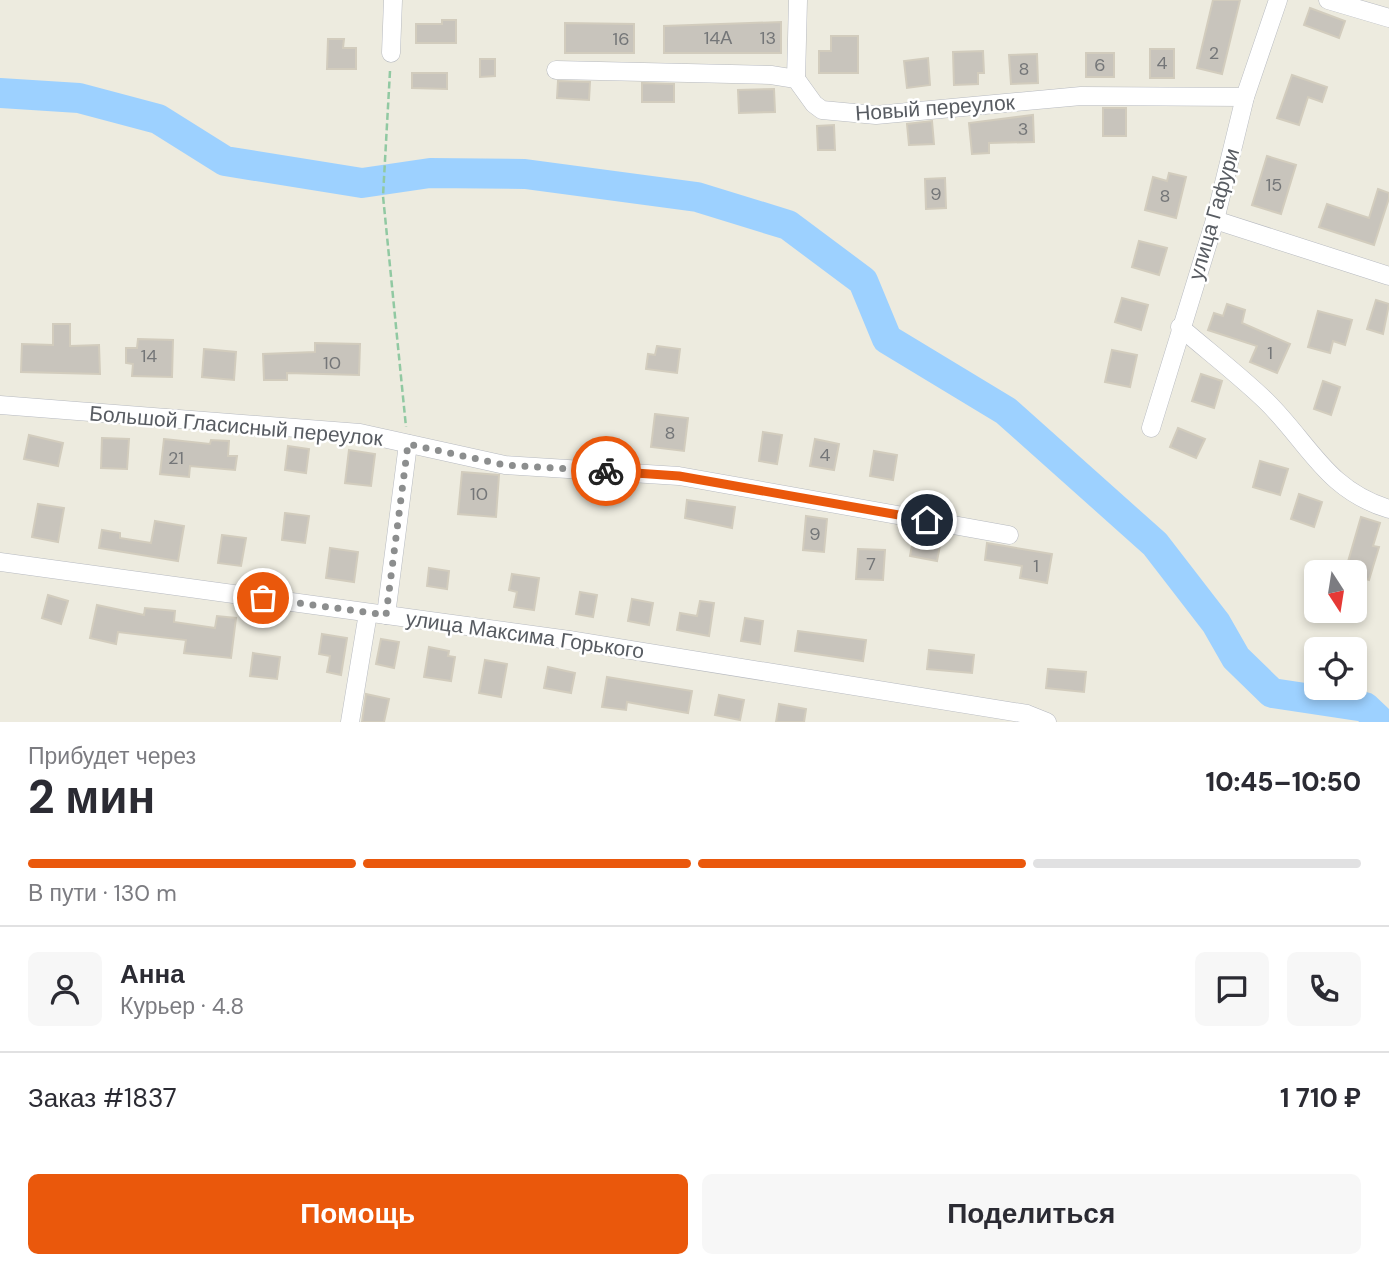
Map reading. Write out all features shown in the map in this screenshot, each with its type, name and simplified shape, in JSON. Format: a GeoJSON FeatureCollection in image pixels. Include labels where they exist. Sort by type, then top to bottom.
{"type":"FeatureCollection","features":[{"type":"Feature","properties":{"kind":"street"},"geometry":{"type":"LineString","coordinates":[[391,53],[393,0]]}},
{"type":"Feature","properties":{"kind":"street"},"geometry":{"type":"LineString","coordinates":[[556,71],[771,75],[796,79],[798,0]]}},
{"type":"Feature","properties":{"kind":"street","name":"улица Гафури"},"geometry":{"type":"LineString","coordinates":[[1150,428],[1215,220],[1245,97],[1278,0]]}},
{"type":"Feature","properties":{"kind":"street"},"geometry":{"type":"LineString","coordinates":[[1328,0],[1389,18]]}},
{"type":"Feature","properties":{"kind":"street","name":"Новый переулок"},"geometry":{"type":"LineString","coordinates":[[796,79],[814,104],[822,110],[876,115],[1081,96],[1245,97]]}},
{"type":"Feature","properties":{"kind":"street"},"geometry":{"type":"LineString","coordinates":[[1215,220],[1389,276]]}},
{"type":"Feature","properties":{"kind":"street"},"geometry":{"type":"LineString","coordinates":[[1180,327],[1267,402],[1328,475],[1373,504],[1389,509]]}},
{"type":"Feature","properties":{"kind":"street","name":"Большой Гласисный переулок"},"geometry":{"type":"LineString","coordinates":[[0,405],[360,433],[505,465],[679,476],[1009,535]]}},
{"type":"Feature","properties":{"kind":"street"},"geometry":{"type":"LineString","coordinates":[[350,722],[377,614],[408,444]]}},
{"type":"Feature","properties":{"kind":"street","name":"улица Максима Горького"},"geometry":{"type":"LineString","coordinates":[[0,562],[569,640],[1027,714],[1047,722]]}},
{"type":"Feature","properties":{"kind":"path"},"geometry":{"type":"LineString","coordinates":[[391,53],[383,196],[408,444]]}},
{"type":"Feature","properties":{"kind":"building"},"geometry":{"type":"Polygon","coordinates":[[[1213,0],[1240,0],[1222,74],[1197,68],[1213,0]]]}},
{"type":"Feature","properties":{"kind":"building"},"geometry":{"type":"Polygon","coordinates":[[[1310,8],[1345,21],[1339,38],[1304,25],[1310,8]]]}},
{"type":"Feature","properties":{"kind":"building"},"geometry":{"type":"Polygon","coordinates":[[[442,20],[456,20],[456,43],[416,43],[416,24],[442,24],[442,20]]]}},
{"type":"Feature","properties":{"kind":"building"},"geometry":{"type":"Polygon","coordinates":[[[781,22],[781,53],[664,53],[664,26],[781,22]]]}},
{"type":"Feature","properties":{"kind":"building"},"geometry":{"type":"Polygon","coordinates":[[[565,23],[634,24],[634,53],[565,53],[565,23]]]}},
{"type":"Feature","properties":{"kind":"building"},"geometry":{"type":"Polygon","coordinates":[[[831,36],[858,36],[858,73],[819,73],[819,51],[831,51],[831,36]]]}},
{"type":"Feature","properties":{"kind":"building"},"geometry":{"type":"Polygon","coordinates":[[[328,39],[344,39],[343,48],[356,48],[356,69],[327,69],[328,39]]]}},
{"type":"Feature","properties":{"kind":"building"},"geometry":{"type":"Polygon","coordinates":[[[1150,49],[1174,49],[1174,78],[1150,78],[1150,49]]]}},
{"type":"Feature","properties":{"kind":"building"},"geometry":{"type":"Polygon","coordinates":[[[983,51],[984,73],[978,73],[978,84],[954,85],[953,52],[983,51]]]}},
{"type":"Feature","properties":{"kind":"building"},"geometry":{"type":"Polygon","coordinates":[[[1086,53],[1114,53],[1114,77],[1086,77],[1086,53]]]}},
{"type":"Feature","properties":{"kind":"building"},"geometry":{"type":"Polygon","coordinates":[[[1037,54],[1038,83],[1011,84],[1009,55],[1037,54]]]}},
{"type":"Feature","properties":{"kind":"building"},"geometry":{"type":"Polygon","coordinates":[[[928,58],[930,85],[907,88],[904,61],[928,58]]]}},
{"type":"Feature","properties":{"kind":"building"},"geometry":{"type":"Polygon","coordinates":[[[480,59],[495,59],[495,76],[480,77],[480,59]]]}},
{"type":"Feature","properties":{"kind":"building"},"geometry":{"type":"Polygon","coordinates":[[[412,73],[447,73],[447,89],[412,88],[412,73]]]}},
{"type":"Feature","properties":{"kind":"building"},"geometry":{"type":"Polygon","coordinates":[[[1292,75],[1327,87],[1322,102],[1308,97],[1299,125],[1277,118],[1292,75]]]}},
{"type":"Feature","properties":{"kind":"building"},"geometry":{"type":"Polygon","coordinates":[[[558,81],[590,82],[589,100],[557,98],[558,81]]]}},
{"type":"Feature","properties":{"kind":"building"},"geometry":{"type":"Polygon","coordinates":[[[642,83],[674,84],[674,102],[642,102],[642,83]]]}},
{"type":"Feature","properties":{"kind":"building"},"geometry":{"type":"Polygon","coordinates":[[[774,89],[775,112],[739,113],[738,90],[774,89]]]}},
{"type":"Feature","properties":{"kind":"building"},"geometry":{"type":"Polygon","coordinates":[[[1103,108],[1126,108],[1126,136],[1103,136],[1103,108]]]}},
{"type":"Feature","properties":{"kind":"building"},"geometry":{"type":"Polygon","coordinates":[[[1033,115],[1034,142],[989,143],[989,153],[972,154],[969,123],[1033,115]]]}},
{"type":"Feature","properties":{"kind":"building"},"geometry":{"type":"Polygon","coordinates":[[[932,121],[934,144],[909,145],[907,124],[932,121]]]}},
{"type":"Feature","properties":{"kind":"building"},"geometry":{"type":"Polygon","coordinates":[[[834,125],[835,150],[818,150],[817,126],[834,125]]]}},
{"type":"Feature","properties":{"kind":"building"},"geometry":{"type":"Polygon","coordinates":[[[1267,156],[1296,165],[1281,214],[1252,205],[1267,156]]]}},
{"type":"Feature","properties":{"kind":"building"},"geometry":{"type":"Polygon","coordinates":[[[1169,173],[1186,177],[1176,218],[1145,210],[1153,177],[1167,181],[1169,173]]]}},
{"type":"Feature","properties":{"kind":"building"},"geometry":{"type":"Polygon","coordinates":[[[945,178],[946,208],[926,209],[925,179],[945,178]]]}},
{"type":"Feature","properties":{"kind":"building"},"geometry":{"type":"Polygon","coordinates":[[[1378,189],[1389,193],[1389,198],[1374,245],[1319,227],[1327,204],[1369,218],[1378,189]]]}},
{"type":"Feature","properties":{"kind":"building"},"geometry":{"type":"Polygon","coordinates":[[[1139,241],[1167,248],[1159,275],[1132,267],[1139,241]]]}},
{"type":"Feature","properties":{"kind":"building"},"geometry":{"type":"Polygon","coordinates":[[[1122,298],[1148,305],[1141,330],[1115,322],[1122,298]]]}},
{"type":"Feature","properties":{"kind":"building"},"geometry":{"type":"Polygon","coordinates":[[[1376,300],[1389,304],[1383,334],[1367,329],[1376,300]]]}},
{"type":"Feature","properties":{"kind":"building"},"geometry":{"type":"Polygon","coordinates":[[[1227,304],[1245,310],[1242,323],[1290,344],[1277,373],[1250,362],[1257,346],[1208,330],[1214,313],[1223,316],[1227,304]]]}},
{"type":"Feature","properties":{"kind":"building"},"geometry":{"type":"Polygon","coordinates":[[[1318,311],[1352,320],[1345,345],[1333,341],[1330,353],[1308,347],[1318,311]]]}},
{"type":"Feature","properties":{"kind":"building"},"geometry":{"type":"Polygon","coordinates":[[[53,324],[70,324],[70,346],[99,345],[100,374],[21,372],[22,344],[53,345],[53,324]]]}},
{"type":"Feature","properties":{"kind":"building"},"geometry":{"type":"Polygon","coordinates":[[[138,339],[173,340],[172,377],[132,376],[133,364],[126,363],[126,348],[137,348],[138,339]]]}},
{"type":"Feature","properties":{"kind":"building"},"geometry":{"type":"Polygon","coordinates":[[[315,343],[360,344],[359,375],[287,373],[287,380],[264,380],[263,354],[315,352],[315,343]]]}},
{"type":"Feature","properties":{"kind":"building"},"geometry":{"type":"Polygon","coordinates":[[[657,346],[680,349],[677,373],[646,369],[648,354],[655,355],[657,346]]]}},
{"type":"Feature","properties":{"kind":"building"},"geometry":{"type":"Polygon","coordinates":[[[204,349],[236,352],[234,380],[202,377],[204,349]]]}},
{"type":"Feature","properties":{"kind":"building"},"geometry":{"type":"Polygon","coordinates":[[[1112,350],[1137,355],[1130,387],[1105,382],[1112,350]]]}},
{"type":"Feature","properties":{"kind":"building"},"geometry":{"type":"Polygon","coordinates":[[[1201,374],[1222,381],[1214,408],[1192,401],[1201,374]]]}},
{"type":"Feature","properties":{"kind":"building"},"geometry":{"type":"Polygon","coordinates":[[[1323,381],[1340,387],[1331,415],[1314,409],[1323,381]]]}},
{"type":"Feature","properties":{"kind":"building"},"geometry":{"type":"Polygon","coordinates":[[[655,414],[688,418],[684,451],[651,447],[655,414]]]}},
{"type":"Feature","properties":{"kind":"building"},"geometry":{"type":"Polygon","coordinates":[[[1178,428],[1205,439],[1196,458],[1170,447],[1178,428]]]}},
{"type":"Feature","properties":{"kind":"building"},"geometry":{"type":"Polygon","coordinates":[[[763,432],[782,435],[777,464],[759,461],[763,432]]]}},
{"type":"Feature","properties":{"kind":"building"},"geometry":{"type":"Polygon","coordinates":[[[29,435],[63,443],[58,466],[24,459],[29,435]]]}},
{"type":"Feature","properties":{"kind":"building"},"geometry":{"type":"Polygon","coordinates":[[[102,438],[129,439],[127,469],[101,468],[102,438]]]}},
{"type":"Feature","properties":{"kind":"building"},"geometry":{"type":"Polygon","coordinates":[[[164,439],[210,444],[211,440],[229,441],[228,456],[237,456],[235,470],[190,466],[189,477],[160,474],[164,439]]]}},
{"type":"Feature","properties":{"kind":"building"},"geometry":{"type":"Polygon","coordinates":[[[815,439],[839,444],[834,470],[810,466],[815,439]]]}},
{"type":"Feature","properties":{"kind":"building"},"geometry":{"type":"Polygon","coordinates":[[[288,446],[309,449],[306,473],[285,470],[288,446]]]}},
{"type":"Feature","properties":{"kind":"building"},"geometry":{"type":"Polygon","coordinates":[[[349,450],[375,454],[371,486],[345,483],[349,450]]]}},
{"type":"Feature","properties":{"kind":"building"},"geometry":{"type":"Polygon","coordinates":[[[874,451],[897,455],[893,480],[870,476],[874,451]]]}},
{"type":"Feature","properties":{"kind":"building"},"geometry":{"type":"Polygon","coordinates":[[[1260,461],[1288,469],[1280,495],[1253,487],[1260,461]]]}},
{"type":"Feature","properties":{"kind":"building"},"geometry":{"type":"Polygon","coordinates":[[[462,472],[499,475],[496,517],[458,514],[462,472]]]}},
{"type":"Feature","properties":{"kind":"building"},"geometry":{"type":"Polygon","coordinates":[[[1299,494],[1322,502],[1314,527],[1291,519],[1299,494]]]}},
{"type":"Feature","properties":{"kind":"building"},"geometry":{"type":"Polygon","coordinates":[[[687,500],[735,507],[732,528],[685,518],[687,500]]]}},
{"type":"Feature","properties":{"kind":"building"},"geometry":{"type":"Polygon","coordinates":[[[38,504],[64,508],[58,542],[32,537],[38,504]]]}},
{"type":"Feature","properties":{"kind":"building"},"geometry":{"type":"Polygon","coordinates":[[[285,513],[309,516],[305,543],[282,540],[285,513]]]}},
{"type":"Feature","properties":{"kind":"building"},"geometry":{"type":"Polygon","coordinates":[[[806,516],[827,519],[824,552],[803,550],[806,516]]]}},
{"type":"Feature","properties":{"kind":"building"},"geometry":{"type":"Polygon","coordinates":[[[1361,517],[1380,523],[1373,546],[1379,547],[1369,580],[1367,560],[1348,560],[1361,517]]]}},
{"type":"Feature","properties":{"kind":"building"},"geometry":{"type":"Polygon","coordinates":[[[155,521],[184,526],[178,561],[99,548],[102,530],[120,533],[120,538],[151,543],[155,521]]]}},
{"type":"Feature","properties":{"kind":"building"},"geometry":{"type":"Polygon","coordinates":[[[915,530],[942,535],[937,561],[910,556],[915,530]]]}},
{"type":"Feature","properties":{"kind":"building"},"geometry":{"type":"Polygon","coordinates":[[[222,535],[246,538],[241,566],[218,563],[222,535]]]}},
{"type":"Feature","properties":{"kind":"building"},"geometry":{"type":"Polygon","coordinates":[[[987,543],[1052,554],[1047,583],[1020,578],[1022,566],[985,560],[987,543]]]}},
{"type":"Feature","properties":{"kind":"building"},"geometry":{"type":"Polygon","coordinates":[[[330,548],[358,552],[354,582],[326,578],[330,548]]]}},
{"type":"Feature","properties":{"kind":"building"},"geometry":{"type":"Polygon","coordinates":[[[858,549],[885,550],[883,580],[856,579],[858,549]]]}},
{"type":"Feature","properties":{"kind":"building"},"geometry":{"type":"Polygon","coordinates":[[[429,568],[449,571],[447,589],[427,586],[429,568]]]}},
{"type":"Feature","properties":{"kind":"building"},"geometry":{"type":"Polygon","coordinates":[[[512,574],[539,578],[534,610],[514,607],[517,592],[509,590],[512,574]]]}},
{"type":"Feature","properties":{"kind":"building"},"geometry":{"type":"Polygon","coordinates":[[[580,592],[597,595],[593,617],[576,614],[580,592]]]}},
{"type":"Feature","properties":{"kind":"building"},"geometry":{"type":"Polygon","coordinates":[[[48,595],[68,601],[61,624],[42,618],[48,595]]]}},
{"type":"Feature","properties":{"kind":"building"},"geometry":{"type":"Polygon","coordinates":[[[632,599],[653,603],[649,625],[628,621],[632,599]]]}},
{"type":"Feature","properties":{"kind":"building"},"geometry":{"type":"Polygon","coordinates":[[[700,601],[714,603],[709,636],[677,630],[680,613],[697,616],[700,601]]]}},
{"type":"Feature","properties":{"kind":"building"},"geometry":{"type":"Polygon","coordinates":[[[97,605],[144,615],[145,608],[175,611],[174,622],[215,628],[217,616],[236,618],[231,658],[184,653],[186,640],[118,632],[116,644],[90,638],[97,605]]]}},
{"type":"Feature","properties":{"kind":"building"},"geometry":{"type":"Polygon","coordinates":[[[745,618],[763,621],[760,644],[741,641],[745,618]]]}},
{"type":"Feature","properties":{"kind":"building"},"geometry":{"type":"Polygon","coordinates":[[[798,631],[866,640],[863,661],[795,651],[798,631]]]}},
{"type":"Feature","properties":{"kind":"building"},"geometry":{"type":"Polygon","coordinates":[[[322,634],[347,638],[341,675],[327,672],[330,656],[319,654],[322,634]]]}},
{"type":"Feature","properties":{"kind":"building"},"geometry":{"type":"Polygon","coordinates":[[[381,639],[399,642],[394,668],[376,664],[381,639]]]}},
{"type":"Feature","properties":{"kind":"building"},"geometry":{"type":"Polygon","coordinates":[[[429,647],[449,651],[448,656],[455,657],[451,681],[424,677],[429,647]]]}},
{"type":"Feature","properties":{"kind":"building"},"geometry":{"type":"Polygon","coordinates":[[[929,650],[974,655],[972,673],[927,669],[929,650]]]}},
{"type":"Feature","properties":{"kind":"building"},"geometry":{"type":"Polygon","coordinates":[[[253,653],[280,657],[277,679],[250,676],[253,653]]]}},
{"type":"Feature","properties":{"kind":"building"},"geometry":{"type":"Polygon","coordinates":[[[485,660],[507,664],[501,697],[479,693],[485,660]]]}},
{"type":"Feature","properties":{"kind":"building"},"geometry":{"type":"Polygon","coordinates":[[[548,667],[575,673],[571,693],[544,688],[548,667]]]}},
{"type":"Feature","properties":{"kind":"building"},"geometry":{"type":"Polygon","coordinates":[[[1048,669],[1086,672],[1084,692],[1046,688],[1048,669]]]}},
{"type":"Feature","properties":{"kind":"building"},"geometry":{"type":"Polygon","coordinates":[[[607,677],[692,691],[688,713],[627,702],[626,710],[602,707],[607,677]]]}},
{"type":"Feature","properties":{"kind":"building"},"geometry":{"type":"Polygon","coordinates":[[[366,694],[389,699],[384,722],[362,722],[366,694]]]}},
{"type":"Feature","properties":{"kind":"building"},"geometry":{"type":"Polygon","coordinates":[[[719,695],[744,700],[740,720],[715,715],[719,695]]]}},
{"type":"Feature","properties":{"kind":"building"},"geometry":{"type":"Polygon","coordinates":[[[779,704],[806,709],[804,722],[776,722],[779,704]]]}},
{"type":"Feature","properties":{"kind":"waterway"},"geometry":{"type":"LineString","coordinates":[[0,93],[79,98],[158,119],[225,161],[362,183],[430,173],[525,174],[697,197],[788,225],[863,281],[887,339],[1006,411],[1155,544],[1216,623],[1236,658],[1272,693],[1365,707],[1381,722]]}},
{"type":"Feature","properties":{"kind":"way so far"},"geometry":{"type":"LineString","coordinates":[[263,598],[386,615],[408,444],[505,465],[606,471]]}},
{"type":"Feature","properties":{"kind":"route"},"geometry":{"type":"LineString","coordinates":[[606,471],[679,476],[927,520]]}}]}
